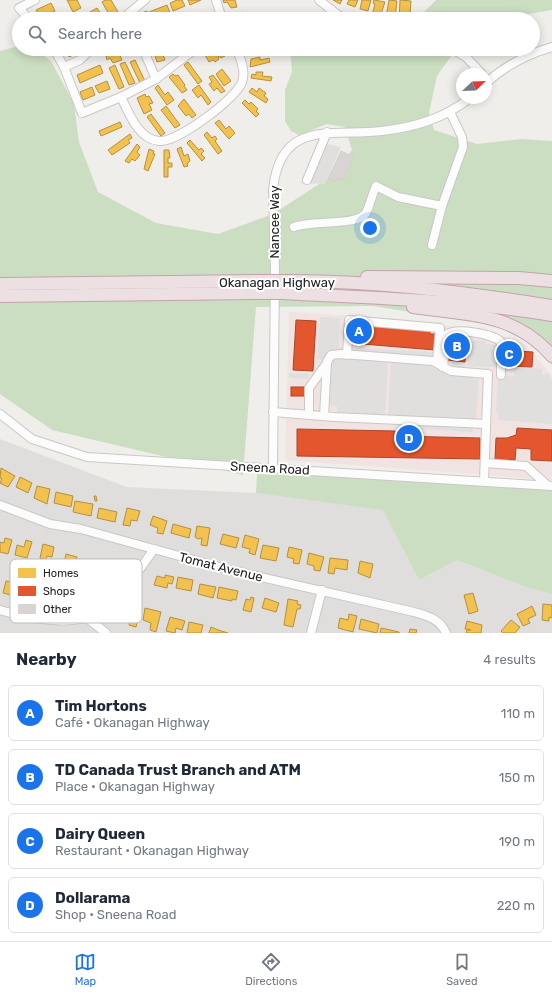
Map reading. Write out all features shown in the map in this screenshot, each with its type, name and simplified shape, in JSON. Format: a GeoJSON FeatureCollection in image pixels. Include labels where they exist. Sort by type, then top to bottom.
{"type":"FeatureCollection","features":[{"type":"Feature","properties":{"kind":"highway"},"geometry":{"type":"LineString","coordinates":[[322,280],[372,277],[519,278],[552,281]]}},
{"type":"Feature","properties":{"kind":"highway","name":"Okanagan Highway"},"geometry":{"type":"LineString","coordinates":[[282,287],[322,280],[466,293],[552,306]]}},
{"type":"Feature","properties":{"kind":"highway","name":"Okanagan Highway"},"geometry":{"type":"LineString","coordinates":[[0,284],[282,287],[379,299],[481,305],[552,316]]}},
{"type":"Feature","properties":{"kind":"highway","name":"Okanagan Highway"},"geometry":{"type":"LineString","coordinates":[[0,296],[264,287]]}},
{"type":"Feature","properties":{"kind":"highway"},"geometry":{"type":"LineString","coordinates":[[379,299],[412,307],[498,320],[519,328],[532,337],[552,356]]}},
{"type":"Feature","properties":{"kind":"street"},"geometry":{"type":"LineString","coordinates":[[23,12],[19,8],[35,0]]}},
{"type":"Feature","properties":{"kind":"street"},"geometry":{"type":"LineString","coordinates":[[132,12],[145,0]]}},
{"type":"Feature","properties":{"kind":"street"},"geometry":{"type":"LineString","coordinates":[[216,0],[220,12]]}},
{"type":"Feature","properties":{"kind":"street"},"geometry":{"type":"LineString","coordinates":[[319,0],[334,12]]}},
{"type":"Feature","properties":{"kind":"street"},"geometry":{"type":"LineString","coordinates":[[540,51],[552,47]]}},
{"type":"Feature","properties":{"kind":"street"},"geometry":{"type":"LineString","coordinates":[[58,56],[64,67],[82,113],[156,79],[186,56]]}},
{"type":"Feature","properties":{"kind":"street"},"geometry":{"type":"LineString","coordinates":[[64,67],[80,60],[84,56]]}},
{"type":"Feature","properties":{"kind":"street"},"geometry":{"type":"LineString","coordinates":[[146,56],[156,79]]}},
{"type":"Feature","properties":{"kind":"street"},"geometry":{"type":"LineString","coordinates":[[121,96],[137,128],[150,138],[159,141],[172,138],[228,101],[238,90],[243,75],[242,62],[239,56]]}},
{"type":"Feature","properties":{"kind":"street"},"geometry":{"type":"LineString","coordinates":[[464,56],[476,68]]}},
{"type":"Feature","properties":{"kind":"street"},"geometry":{"type":"LineString","coordinates":[[492,78],[526,56]]}},
{"type":"Feature","properties":{"kind":"street","name":"Nancee Way"},"geometry":{"type":"LineString","coordinates":[[273,468],[274,178],[282,158],[297,142],[310,134],[327,132],[378,131],[411,127],[439,118],[461,104]]}},
{"type":"Feature","properties":{"kind":"street"},"geometry":{"type":"LineString","coordinates":[[432,245],[442,206],[463,147],[462,137],[450,112]]}},
{"type":"Feature","properties":{"kind":"street"},"geometry":{"type":"LineString","coordinates":[[307,180],[327,132]]}},
{"type":"Feature","properties":{"kind":"street"},"geometry":{"type":"LineString","coordinates":[[294,227],[307,223],[358,220],[366,213],[376,186],[398,197],[442,206]]}},
{"type":"Feature","properties":{"kind":"street"},"geometry":{"type":"LineString","coordinates":[[348,354],[349,320],[440,328],[440,365]]}},
{"type":"Feature","properties":{"kind":"street"},"geometry":{"type":"LineString","coordinates":[[440,365],[446,334],[452,331],[477,334],[497,338],[501,342],[501,375]]}},
{"type":"Feature","properties":{"kind":"street"},"geometry":{"type":"LineString","coordinates":[[309,415],[309,388],[331,355],[348,354],[440,365],[451,371],[488,374],[484,481]]}},
{"type":"Feature","properties":{"kind":"street"},"geometry":{"type":"LineString","coordinates":[[324,416],[327,362]]}},
{"type":"Feature","properties":{"kind":"street"},"geometry":{"type":"LineString","coordinates":[[273,412],[486,424]]}},
{"type":"Feature","properties":{"kind":"street","name":"Sneena Road"},"geometry":{"type":"LineString","coordinates":[[0,414],[32,439],[87,457],[549,485]]}},
{"type":"Feature","properties":{"kind":"street"},"geometry":{"type":"LineString","coordinates":[[485,463],[526,466],[549,485]]}},
{"type":"Feature","properties":{"kind":"street","name":"Tomat Avenue"},"geometry":{"type":"LineString","coordinates":[[0,505],[50,524],[81,529],[230,570],[414,612],[433,618],[444,629]]}},
{"type":"Feature","properties":{"kind":"street"},"geometry":{"type":"LineString","coordinates":[[142,567],[154,550]]}},
{"type":"Feature","properties":{"kind":"street"},"geometry":{"type":"LineString","coordinates":[[311,633],[322,590]]}},
{"type":"Feature","properties":{"kind":"street"},"geometry":{"type":"LineString","coordinates":[[0,610],[10,613]]}},
{"type":"Feature","properties":{"kind":"street"},"geometry":{"type":"LineString","coordinates":[[93,623],[106,633]]}},
{"type":"Feature","properties":{"kind":"shaded area"},"geometry":{"type":"Polygon","coordinates":[[[319,142],[341,147],[325,184],[301,183],[319,142]]]}},
{"type":"Feature","properties":{"kind":"shaded area"},"geometry":{"type":"Polygon","coordinates":[[[289,312],[404,319],[476,330],[509,338],[526,345],[552,376],[552,480],[285,460],[289,312]]]}},
{"type":"Feature","properties":{"kind":"shaded area"},"geometry":{"type":"Polygon","coordinates":[[[320,317],[340,318],[339,347],[435,352],[435,369],[474,374],[474,379],[479,379],[476,419],[471,419],[473,432],[401,428],[400,419],[337,416],[337,406],[321,405],[322,380],[310,379],[323,360],[317,359],[320,317]],[[388,361],[385,416],[388,417],[391,362],[388,361]]]}},
{"type":"Feature","properties":{"kind":"shaded area"},"geometry":{"type":"Polygon","coordinates":[[[468,340],[485,341],[485,344],[498,345],[497,367],[467,366],[468,340]]]}},
{"type":"Feature","properties":{"kind":"shaded area"},"geometry":{"type":"Polygon","coordinates":[[[451,362],[465,363],[465,368],[451,367],[451,362]]]}},
{"type":"Feature","properties":{"kind":"shaded area"},"geometry":{"type":"Polygon","coordinates":[[[514,367],[542,369],[542,375],[549,373],[552,380],[552,424],[498,420],[498,413],[496,412],[498,375],[514,376],[514,367]]]}},
{"type":"Feature","properties":{"kind":"shaded area"},"geometry":{"type":"Polygon","coordinates":[[[289,373],[309,374],[308,379],[289,378],[289,373]]]}},
{"type":"Feature","properties":{"kind":"shaded area"},"geometry":{"type":"Polygon","coordinates":[[[0,439],[127,487],[256,493],[383,509],[419,580],[457,560],[528,588],[552,594],[552,633],[0,633],[0,439]]]}},
{"type":"Feature","properties":{"kind":"green space"},"geometry":{"type":"Polygon","coordinates":[[[436,0],[552,0],[552,10],[540,12],[423,12],[436,0]]]}},
{"type":"Feature","properties":{"kind":"green space"},"geometry":{"type":"Polygon","coordinates":[[[12,48],[12,56],[44,56],[51,61],[74,104],[79,142],[98,192],[156,223],[218,234],[273,214],[330,177],[352,150],[345,127],[327,124],[299,135],[291,131],[285,121],[285,90],[292,72],[291,56],[451,56],[437,76],[429,113],[434,130],[477,144],[521,139],[552,141],[552,365],[532,344],[497,326],[373,306],[256,307],[243,475],[52,430],[0,394],[0,51],[12,48]]]}},
{"type":"Feature","properties":{"kind":"green space"},"geometry":{"type":"Polygon","coordinates":[[[257,474],[552,482],[552,594],[528,588],[457,560],[419,580],[383,510],[256,493],[257,474]]]}},
{"type":"Feature","properties":{"kind":"building: Homes"},"geometry":{"type":"Polygon","coordinates":[[[67,0],[77,0],[81,8],[73,12],[67,0]]]}},
{"type":"Feature","properties":{"kind":"building: Homes"},"geometry":{"type":"Polygon","coordinates":[[[105,0],[111,0],[118,12],[108,12],[102,2],[105,0]]]}},
{"type":"Feature","properties":{"kind":"building: Homes"},"geometry":{"type":"Polygon","coordinates":[[[177,0],[182,0],[185,6],[173,11],[170,3],[177,0]]]}},
{"type":"Feature","properties":{"kind":"building: Homes"},"geometry":{"type":"Polygon","coordinates":[[[188,0],[201,0],[190,5],[188,0]]]}},
{"type":"Feature","properties":{"kind":"building: Homes"},"geometry":{"type":"Polygon","coordinates":[[[223,0],[235,0],[237,7],[231,8],[227,2],[224,3],[223,0]]]}},
{"type":"Feature","properties":{"kind":"building: Homes"},"geometry":{"type":"Polygon","coordinates":[[[333,0],[342,0],[340,4],[333,0]]]}},
{"type":"Feature","properties":{"kind":"building: Homes"},"geometry":{"type":"Polygon","coordinates":[[[349,0],[358,0],[355,7],[347,4],[349,0]]]}},
{"type":"Feature","properties":{"kind":"building: Homes"},"geometry":{"type":"Polygon","coordinates":[[[362,0],[371,0],[368,11],[360,9],[362,0]]]}},
{"type":"Feature","properties":{"kind":"building: Homes"},"geometry":{"type":"Polygon","coordinates":[[[374,0],[385,2],[382,12],[373,12],[375,4],[373,3],[374,0]]]}},
{"type":"Feature","properties":{"kind":"building: Homes"},"geometry":{"type":"Polygon","coordinates":[[[389,0],[397,1],[396,12],[387,12],[389,0]]]}},
{"type":"Feature","properties":{"kind":"building: Homes"},"geometry":{"type":"Polygon","coordinates":[[[400,0],[411,1],[410,12],[399,12],[400,0]]]}},
{"type":"Feature","properties":{"kind":"building: Homes"},"geometry":{"type":"Polygon","coordinates":[[[51,3],[55,11],[37,12],[36,10],[51,3]]]}},
{"type":"Feature","properties":{"kind":"building: Homes"},"geometry":{"type":"Polygon","coordinates":[[[167,5],[170,12],[149,12],[167,5]]]}},
{"type":"Feature","properties":{"kind":"building: Homes"},"geometry":{"type":"Polygon","coordinates":[[[97,8],[100,12],[90,12],[97,8]]]}},
{"type":"Feature","properties":{"kind":"building: Homes"},"geometry":{"type":"Polygon","coordinates":[[[106,56],[120,56],[122,60],[113,63],[110,58],[107,60],[106,56]]]}},
{"type":"Feature","properties":{"kind":"building: Homes"},"geometry":{"type":"Polygon","coordinates":[[[155,56],[164,56],[165,60],[157,62],[155,56]]]}},
{"type":"Feature","properties":{"kind":"building: Homes"},"geometry":{"type":"Polygon","coordinates":[[[206,56],[220,56],[215,62],[213,60],[209,62],[206,56]]]}},
{"type":"Feature","properties":{"kind":"building: Homes"},"geometry":{"type":"Polygon","coordinates":[[[260,57],[260,60],[269,58],[270,62],[250,67],[251,59],[260,57]]]}},
{"type":"Feature","properties":{"kind":"building: Homes"},"geometry":{"type":"Polygon","coordinates":[[[135,60],[145,81],[140,83],[130,62],[135,60]]]}},
{"type":"Feature","properties":{"kind":"building: Homes"},"geometry":{"type":"Polygon","coordinates":[[[125,62],[135,83],[129,85],[120,64],[125,62]]]}},
{"type":"Feature","properties":{"kind":"building: Homes"},"geometry":{"type":"Polygon","coordinates":[[[188,62],[202,81],[198,84],[184,65],[188,62]]]}},
{"type":"Feature","properties":{"kind":"building: Homes"},"geometry":{"type":"Polygon","coordinates":[[[100,65],[103,73],[80,83],[77,75],[100,65]]]}},
{"type":"Feature","properties":{"kind":"building: Homes"},"geometry":{"type":"Polygon","coordinates":[[[115,65],[124,87],[119,89],[109,68],[115,65]]]}},
{"type":"Feature","properties":{"kind":"building: Homes"},"geometry":{"type":"Polygon","coordinates":[[[222,69],[231,81],[224,86],[216,74],[222,69]]]}},
{"type":"Feature","properties":{"kind":"building: Homes"},"geometry":{"type":"Polygon","coordinates":[[[256,72],[263,72],[262,76],[272,77],[271,81],[251,78],[252,74],[256,75],[256,72]]]}},
{"type":"Feature","properties":{"kind":"building: Homes"},"geometry":{"type":"Polygon","coordinates":[[[173,74],[175,76],[178,75],[187,90],[182,93],[169,77],[173,74]]]}},
{"type":"Feature","properties":{"kind":"building: Homes"},"geometry":{"type":"Polygon","coordinates":[[[213,75],[225,91],[221,93],[217,88],[214,91],[209,84],[212,82],[209,77],[213,75]]]}},
{"type":"Feature","properties":{"kind":"building: Homes"},"geometry":{"type":"Polygon","coordinates":[[[107,81],[110,89],[99,93],[95,86],[107,81]]]}},
{"type":"Feature","properties":{"kind":"building: Homes"},"geometry":{"type":"Polygon","coordinates":[[[158,85],[165,95],[168,92],[174,100],[167,105],[155,88],[158,85]]]}},
{"type":"Feature","properties":{"kind":"building: Homes"},"geometry":{"type":"Polygon","coordinates":[[[199,85],[211,102],[208,105],[201,95],[198,98],[192,90],[199,85]]]}},
{"type":"Feature","properties":{"kind":"building: Homes"},"geometry":{"type":"Polygon","coordinates":[[[92,87],[95,95],[83,100],[80,92],[92,87]]]}},
{"type":"Feature","properties":{"kind":"building: Homes"},"geometry":{"type":"Polygon","coordinates":[[[252,88],[257,92],[259,88],[266,93],[264,96],[268,99],[266,103],[249,92],[252,88]]]}},
{"type":"Feature","properties":{"kind":"building: Homes"},"geometry":{"type":"Polygon","coordinates":[[[145,94],[146,97],[149,96],[153,103],[149,104],[152,110],[144,114],[137,98],[145,94]]]}},
{"type":"Feature","properties":{"kind":"building: Homes"},"geometry":{"type":"Polygon","coordinates":[[[184,99],[196,115],[192,118],[189,114],[186,116],[178,106],[184,99]]]}},
{"type":"Feature","properties":{"kind":"building: Homes"},"geometry":{"type":"Polygon","coordinates":[[[245,100],[249,104],[251,102],[258,109],[256,111],[259,114],[256,117],[242,103],[245,100]]]}},
{"type":"Feature","properties":{"kind":"building: Homes"},"geometry":{"type":"Polygon","coordinates":[[[166,106],[180,125],[175,128],[161,110],[166,106]]]}},
{"type":"Feature","properties":{"kind":"building: Homes"},"geometry":{"type":"Polygon","coordinates":[[[151,114],[165,133],[161,136],[147,117],[151,114]]]}},
{"type":"Feature","properties":{"kind":"building: Homes"},"geometry":{"type":"Polygon","coordinates":[[[219,120],[226,129],[229,126],[235,133],[229,139],[215,123],[219,120]]]}},
{"type":"Feature","properties":{"kind":"building: Homes"},"geometry":{"type":"Polygon","coordinates":[[[120,122],[122,127],[101,136],[99,131],[120,122]]]}},
{"type":"Feature","properties":{"kind":"building: Homes"},"geometry":{"type":"Polygon","coordinates":[[[207,132],[212,138],[215,136],[217,139],[215,141],[222,151],[218,154],[204,135],[207,132]]]}},
{"type":"Feature","properties":{"kind":"building: Homes"},"geometry":{"type":"Polygon","coordinates":[[[130,134],[132,138],[128,140],[130,143],[112,155],[108,150],[130,134]]]}},
{"type":"Feature","properties":{"kind":"building: Homes"},"geometry":{"type":"Polygon","coordinates":[[[190,140],[199,150],[201,148],[204,151],[201,154],[205,158],[202,161],[187,143],[190,140]]]}},
{"type":"Feature","properties":{"kind":"building: Homes"},"geometry":{"type":"Polygon","coordinates":[[[137,144],[140,147],[137,152],[140,155],[135,161],[132,159],[129,163],[125,161],[137,144]]]}},
{"type":"Feature","properties":{"kind":"building: Homes"},"geometry":{"type":"Polygon","coordinates":[[[181,147],[184,156],[188,154],[190,161],[187,164],[188,166],[184,167],[177,149],[181,147]]]}},
{"type":"Feature","properties":{"kind":"building: Homes"},"geometry":{"type":"Polygon","coordinates":[[[149,149],[154,151],[153,154],[155,154],[148,171],[144,169],[149,149]]]}},
{"type":"Feature","properties":{"kind":"building: Homes"},"geometry":{"type":"Polygon","coordinates":[[[164,150],[169,150],[170,158],[168,158],[168,163],[172,163],[172,167],[168,167],[168,177],[164,177],[164,150]]]}},
{"type":"Feature","properties":{"kind":"building: Homes"},"geometry":{"type":"Polygon","coordinates":[[[1,468],[15,476],[8,487],[0,483],[2,479],[0,478],[1,468]]]}},
{"type":"Feature","properties":{"kind":"building: Homes"},"geometry":{"type":"Polygon","coordinates":[[[20,477],[32,483],[28,493],[16,487],[20,477]]]}},
{"type":"Feature","properties":{"kind":"building: Homes"},"geometry":{"type":"Polygon","coordinates":[[[37,486],[50,489],[47,504],[34,498],[37,486]]]}},
{"type":"Feature","properties":{"kind":"building: Homes"},"geometry":{"type":"Polygon","coordinates":[[[56,492],[73,496],[71,507],[54,503],[56,492]]]}},
{"type":"Feature","properties":{"kind":"building: Homes"},"geometry":{"type":"Polygon","coordinates":[[[75,501],[93,504],[91,516],[73,512],[75,501]]]}},
{"type":"Feature","properties":{"kind":"building: Homes"},"geometry":{"type":"Polygon","coordinates":[[[99,508],[117,512],[115,522],[97,518],[99,508]]]}},
{"type":"Feature","properties":{"kind":"building: Homes"},"geometry":{"type":"Polygon","coordinates":[[[127,508],[140,511],[137,521],[131,520],[130,526],[123,525],[127,508]]]}},
{"type":"Feature","properties":{"kind":"building: Homes"},"geometry":{"type":"Polygon","coordinates":[[[153,516],[167,521],[163,534],[157,533],[158,528],[150,525],[153,516]]]}},
{"type":"Feature","properties":{"kind":"building: Homes"},"geometry":{"type":"Polygon","coordinates":[[[173,524],[191,529],[189,538],[171,533],[173,524]]]}},
{"type":"Feature","properties":{"kind":"building: Homes"},"geometry":{"type":"Polygon","coordinates":[[[197,526],[210,528],[207,546],[201,545],[202,538],[198,539],[195,537],[197,526]]]}},
{"type":"Feature","properties":{"kind":"building: Homes"},"geometry":{"type":"Polygon","coordinates":[[[223,534],[239,538],[236,548],[220,544],[223,534]]]}},
{"type":"Feature","properties":{"kind":"building: Homes"},"geometry":{"type":"Polygon","coordinates":[[[245,535],[259,539],[255,555],[249,553],[250,549],[242,547],[245,535]]]}},
{"type":"Feature","properties":{"kind":"building: Homes"},"geometry":{"type":"Polygon","coordinates":[[[5,538],[12,540],[8,554],[0,552],[0,542],[4,543],[5,538]]]}},
{"type":"Feature","properties":{"kind":"building: Homes"},"geometry":{"type":"Polygon","coordinates":[[[26,540],[32,542],[27,558],[15,555],[17,545],[24,547],[26,540]]]}},
{"type":"Feature","properties":{"kind":"building: Homes"},"geometry":{"type":"Polygon","coordinates":[[[43,544],[54,547],[52,557],[47,556],[46,559],[40,558],[43,544]]]}},
{"type":"Feature","properties":{"kind":"building: Homes"},"geometry":{"type":"Polygon","coordinates":[[[263,545],[279,548],[276,561],[260,558],[263,545]]]}},
{"type":"Feature","properties":{"kind":"building: Homes"},"geometry":{"type":"Polygon","coordinates":[[[289,547],[302,550],[299,564],[293,563],[294,559],[287,557],[289,547]]]}},
{"type":"Feature","properties":{"kind":"building: Homes"},"geometry":{"type":"Polygon","coordinates":[[[309,553],[324,557],[320,571],[314,570],[314,566],[307,564],[309,553]]]}},
{"type":"Feature","properties":{"kind":"building: Homes"},"geometry":{"type":"Polygon","coordinates":[[[66,554],[77,557],[77,559],[65,559],[66,554]]]}},
{"type":"Feature","properties":{"kind":"building: Homes"},"geometry":{"type":"Polygon","coordinates":[[[330,558],[348,560],[347,570],[335,568],[334,574],[328,573],[330,558]]]}},
{"type":"Feature","properties":{"kind":"building: Homes"},"geometry":{"type":"Polygon","coordinates":[[[360,561],[373,564],[370,578],[358,573],[360,561]]]}},
{"type":"Feature","properties":{"kind":"building: Homes"},"geometry":{"type":"Polygon","coordinates":[[[165,575],[174,577],[172,584],[168,583],[167,588],[154,585],[157,576],[165,578],[165,575]]]}},
{"type":"Feature","properties":{"kind":"building: Homes"},"geometry":{"type":"Polygon","coordinates":[[[178,577],[193,580],[191,591],[176,588],[178,577]]]}},
{"type":"Feature","properties":{"kind":"building: Homes"},"geometry":{"type":"Polygon","coordinates":[[[6,581],[10,582],[10,595],[3,593],[6,581]]]}},
{"type":"Feature","properties":{"kind":"building: Homes"},"geometry":{"type":"Polygon","coordinates":[[[200,584],[216,587],[213,598],[198,594],[200,584]]]}},
{"type":"Feature","properties":{"kind":"building: Homes"},"geometry":{"type":"Polygon","coordinates":[[[219,587],[238,591],[236,600],[232,599],[232,601],[217,598],[219,587]]]}},
{"type":"Feature","properties":{"kind":"building: Homes"},"geometry":{"type":"Polygon","coordinates":[[[473,593],[478,611],[469,614],[464,595],[473,593]]]}},
{"type":"Feature","properties":{"kind":"building: Homes"},"geometry":{"type":"Polygon","coordinates":[[[251,597],[254,598],[251,612],[243,610],[246,599],[250,600],[251,597]]]}},
{"type":"Feature","properties":{"kind":"building: Homes"},"geometry":{"type":"Polygon","coordinates":[[[265,598],[279,603],[276,612],[262,608],[265,598]]]}},
{"type":"Feature","properties":{"kind":"building: Homes"},"geometry":{"type":"Polygon","coordinates":[[[288,599],[298,601],[297,604],[301,605],[300,609],[297,609],[293,627],[284,625],[288,599]]]}},
{"type":"Feature","properties":{"kind":"building: Homes"},"geometry":{"type":"Polygon","coordinates":[[[543,604],[552,605],[552,618],[549,617],[549,621],[542,620],[543,604]]]}},
{"type":"Feature","properties":{"kind":"building: Homes"},"geometry":{"type":"Polygon","coordinates":[[[532,606],[536,615],[528,619],[530,623],[523,626],[517,614],[532,606]]]}},
{"type":"Feature","properties":{"kind":"building: Homes"},"geometry":{"type":"Polygon","coordinates":[[[145,608],[161,612],[156,632],[150,630],[151,623],[143,620],[145,608]]]}},
{"type":"Feature","properties":{"kind":"building: Homes"},"geometry":{"type":"Polygon","coordinates":[[[349,614],[357,616],[353,632],[338,628],[340,618],[348,620],[349,614]]]}},
{"type":"Feature","properties":{"kind":"building: Homes"},"geometry":{"type":"Polygon","coordinates":[[[170,617],[185,621],[182,630],[176,628],[175,633],[166,631],[170,617]]]}},
{"type":"Feature","properties":{"kind":"building: Homes"},"geometry":{"type":"Polygon","coordinates":[[[361,619],[379,624],[377,633],[359,629],[361,619]]]}},
{"type":"Feature","properties":{"kind":"building: Homes"},"geometry":{"type":"Polygon","coordinates":[[[511,620],[520,627],[515,633],[503,633],[501,631],[511,620]]]}},
{"type":"Feature","properties":{"kind":"building: Homes"},"geometry":{"type":"Polygon","coordinates":[[[467,621],[482,625],[481,633],[466,633],[467,630],[471,630],[465,629],[467,621]]]}},
{"type":"Feature","properties":{"kind":"building: Homes"},"geometry":{"type":"Polygon","coordinates":[[[189,622],[203,625],[201,633],[187,633],[189,622]]]}},
{"type":"Feature","properties":{"kind":"building: Homes"},"geometry":{"type":"Polygon","coordinates":[[[129,623],[137,623],[136,627],[129,625],[129,623]]]}},
{"type":"Feature","properties":{"kind":"building: Homes"},"geometry":{"type":"Polygon","coordinates":[[[211,627],[218,630],[228,633],[209,633],[211,627]]]}},
{"type":"Feature","properties":{"kind":"building: Homes"},"geometry":{"type":"Polygon","coordinates":[[[381,628],[399,632],[399,633],[380,633],[381,628]]]}},
{"type":"Feature","properties":{"kind":"building: Homes"},"geometry":{"type":"Polygon","coordinates":[[[410,629],[417,630],[416,633],[409,633],[410,629]]]}},
{"type":"Feature","properties":{"kind":"building: Shops"},"geometry":{"type":"Polygon","coordinates":[[[296,320],[316,321],[313,371],[293,370],[296,320]]]}},
{"type":"Feature","properties":{"kind":"building: Shops"},"geometry":{"type":"Polygon","coordinates":[[[352,323],[430,329],[430,334],[436,334],[435,350],[350,343],[352,323]]]}},
{"type":"Feature","properties":{"kind":"building: Shops"},"geometry":{"type":"Polygon","coordinates":[[[449,336],[467,338],[465,362],[447,360],[449,336]]]}},
{"type":"Feature","properties":{"kind":"building: Shops"},"geometry":{"type":"Polygon","coordinates":[[[507,346],[518,346],[517,351],[533,352],[532,367],[506,366],[507,346]]]}},
{"type":"Feature","properties":{"kind":"building: Shops"},"geometry":{"type":"Polygon","coordinates":[[[291,387],[313,387],[313,396],[291,396],[291,387]]]}},
{"type":"Feature","properties":{"kind":"building: Shops"},"geometry":{"type":"Polygon","coordinates":[[[517,428],[552,430],[552,461],[531,460],[531,449],[516,448],[515,460],[495,459],[496,438],[507,438],[516,435],[517,428]]]}},
{"type":"Feature","properties":{"kind":"building: Shops"},"geometry":{"type":"Polygon","coordinates":[[[297,429],[395,431],[397,436],[480,438],[480,459],[297,456],[297,429]]]}},
{"type":"Feature","properties":{"kind":"building: Other"},"geometry":{"type":"Polygon","coordinates":[[[341,151],[354,157],[343,180],[337,178],[335,182],[328,179],[341,151]]]}},
{"type":"Feature","properties":{"kind":"place","name":"Tim Hortons"},"geometry":{"type":"Point","coordinates":[359,331]}},
{"type":"Feature","properties":{"kind":"place","name":"TD Canada Trust Branch and ATM"},"geometry":{"type":"Point","coordinates":[457,346]}},
{"type":"Feature","properties":{"kind":"place","name":"Dairy Queen"},"geometry":{"type":"Point","coordinates":[509,354]}},
{"type":"Feature","properties":{"kind":"place","name":"Dollarama"},"geometry":{"type":"Point","coordinates":[409,438]}}]}
